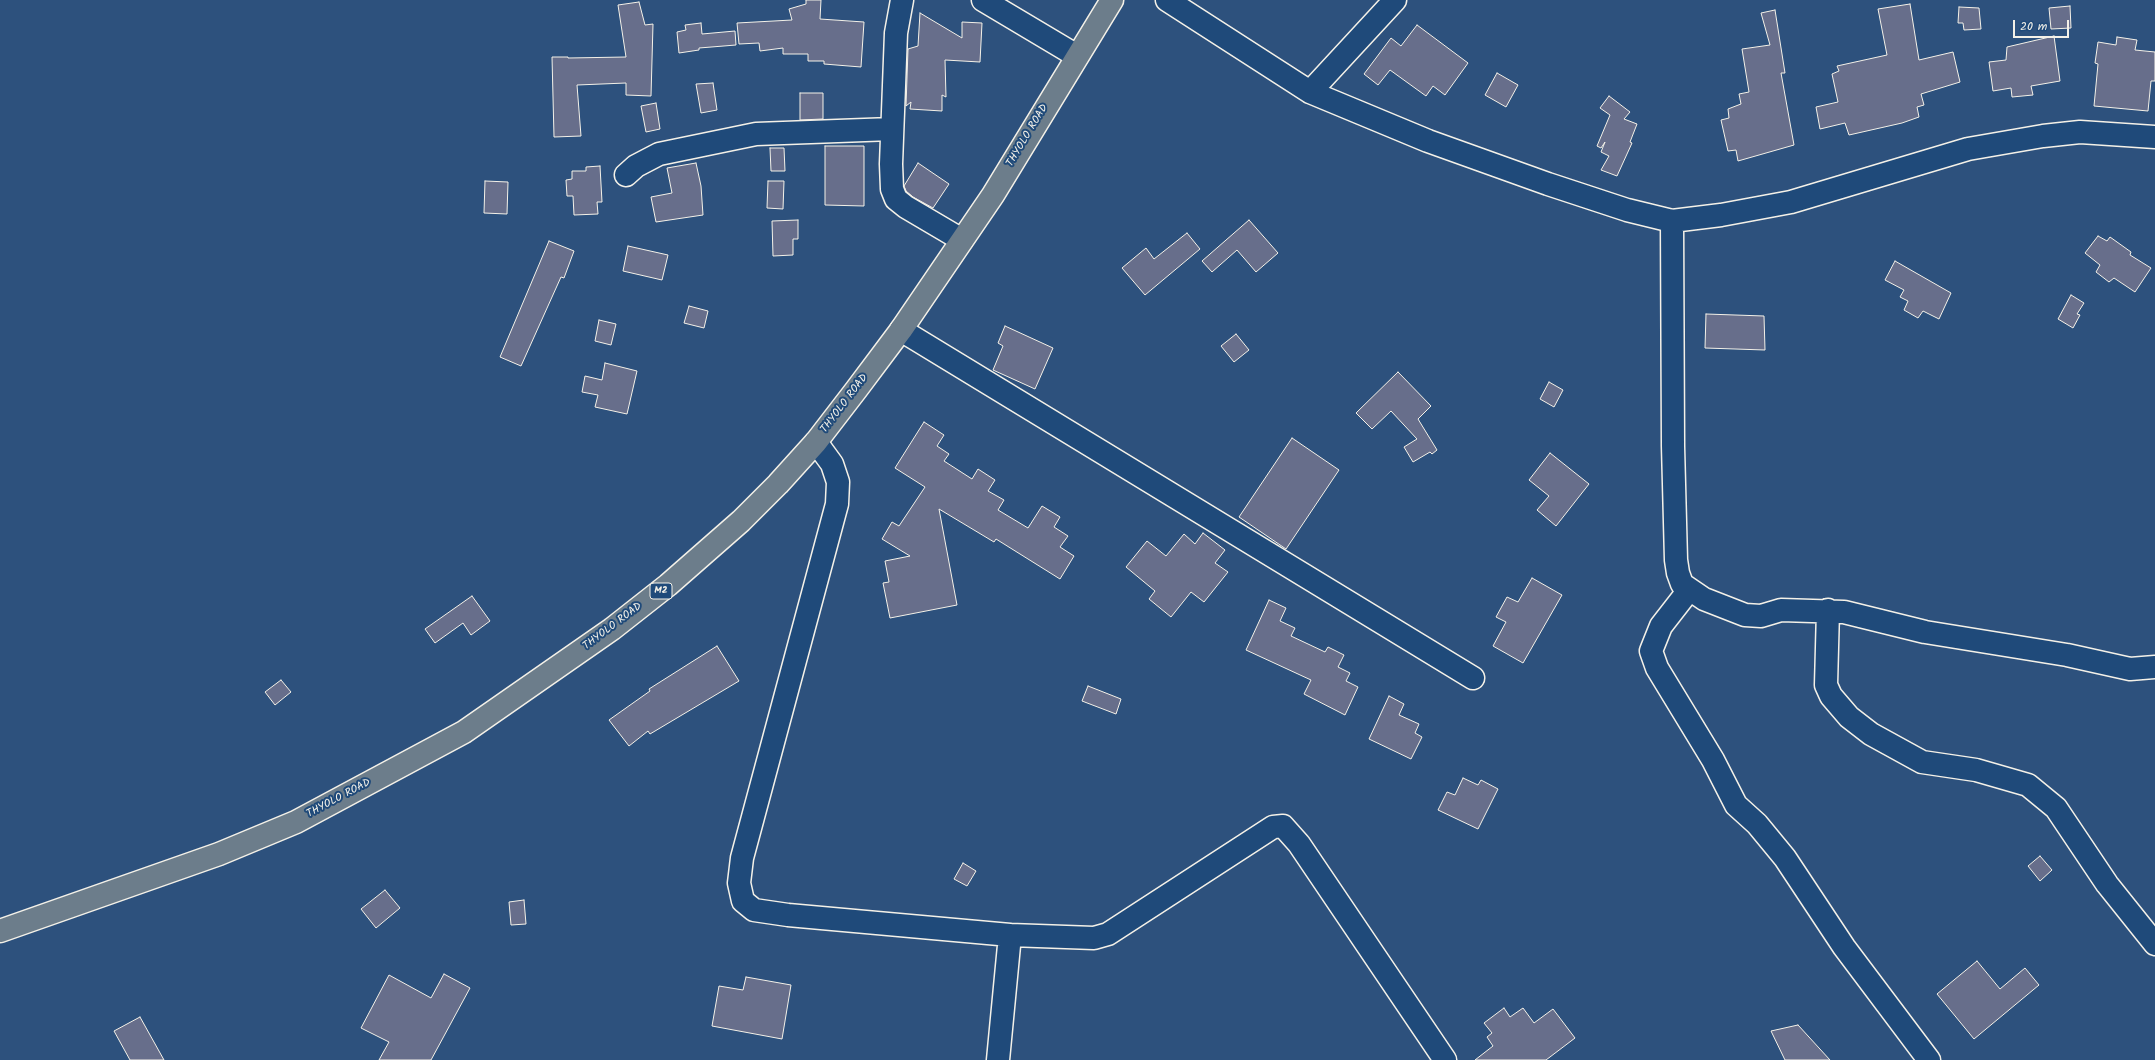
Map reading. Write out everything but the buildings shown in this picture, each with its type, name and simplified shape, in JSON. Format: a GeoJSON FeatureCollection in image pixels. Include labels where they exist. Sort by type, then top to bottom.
{"type":"FeatureCollection","features":[{"type":"Feature","properties":{"kind":"highway","name":"THYOLO ROAD"},"geometry":{"type":"LineString","coordinates":[[0,931],[219,854],[296,822],[464,732],[612,629],[668,585],[741,521],[816,442],[901,330],[993,194],[1112,0]]}},
{"type":"Feature","properties":{"kind":"street"},"geometry":{"type":"LineString","coordinates":[[902,0],[896,33],[892,130],[892,189],[896,198],[906,207],[962,240]]}},
{"type":"Feature","properties":{"kind":"street"},"geometry":{"type":"LineString","coordinates":[[983,0],[1077,56]]}},
{"type":"Feature","properties":{"kind":"street"},"geometry":{"type":"LineString","coordinates":[[1167,0],[1310,92],[1428,141],[1548,184],[1627,210],[1672,221],[1721,216],[1791,202],[1968,149],[2043,136],[2080,132],[2155,138]]}},
{"type":"Feature","properties":{"kind":"street"},"geometry":{"type":"LineString","coordinates":[[1310,92],[1395,0]]}},
{"type":"Feature","properties":{"kind":"street"},"geometry":{"type":"LineString","coordinates":[[626,175],[636,166],[659,154],[756,134],[795,131],[892,130]]}},
{"type":"Feature","properties":{"kind":"street"},"geometry":{"type":"LineString","coordinates":[[1672,221],[1673,446],[1676,560],[1678,573],[1682,584],[1704,599],[1745,614],[1760,616],[1781,610],[1828,610],[1844,612],[1924,632],[2067,655],[2130,669],[2155,667]]}},
{"type":"Feature","properties":{"kind":"street"},"geometry":{"type":"LineString","coordinates":[[901,330],[1472,678]]}},
{"type":"Feature","properties":{"kind":"street"},"geometry":{"type":"LineString","coordinates":[[816,442],[832,464],[838,482],[838,504],[742,858],[739,883],[743,901],[754,910],[788,916],[1010,935],[1094,938],[1108,934],[1273,828],[1283,826],[1299,844],[1445,1060]]}},
{"type":"Feature","properties":{"kind":"street"},"geometry":{"type":"LineString","coordinates":[[1689,590],[1661,626],[1651,651],[1657,668],[1713,760],[1736,805],[1756,824],[1785,858],[1844,947],[1929,1060]]}},
{"type":"Feature","properties":{"kind":"street"},"geometry":{"type":"LineString","coordinates":[[1828,610],[1826,685],[1831,696],[1850,717],[1871,734],[1922,762],[1976,770],[2028,785],[2056,808],[2107,884],[2155,944]]}},
{"type":"Feature","properties":{"kind":"street"},"geometry":{"type":"LineString","coordinates":[[998,1060],[1010,935]]}}]}
